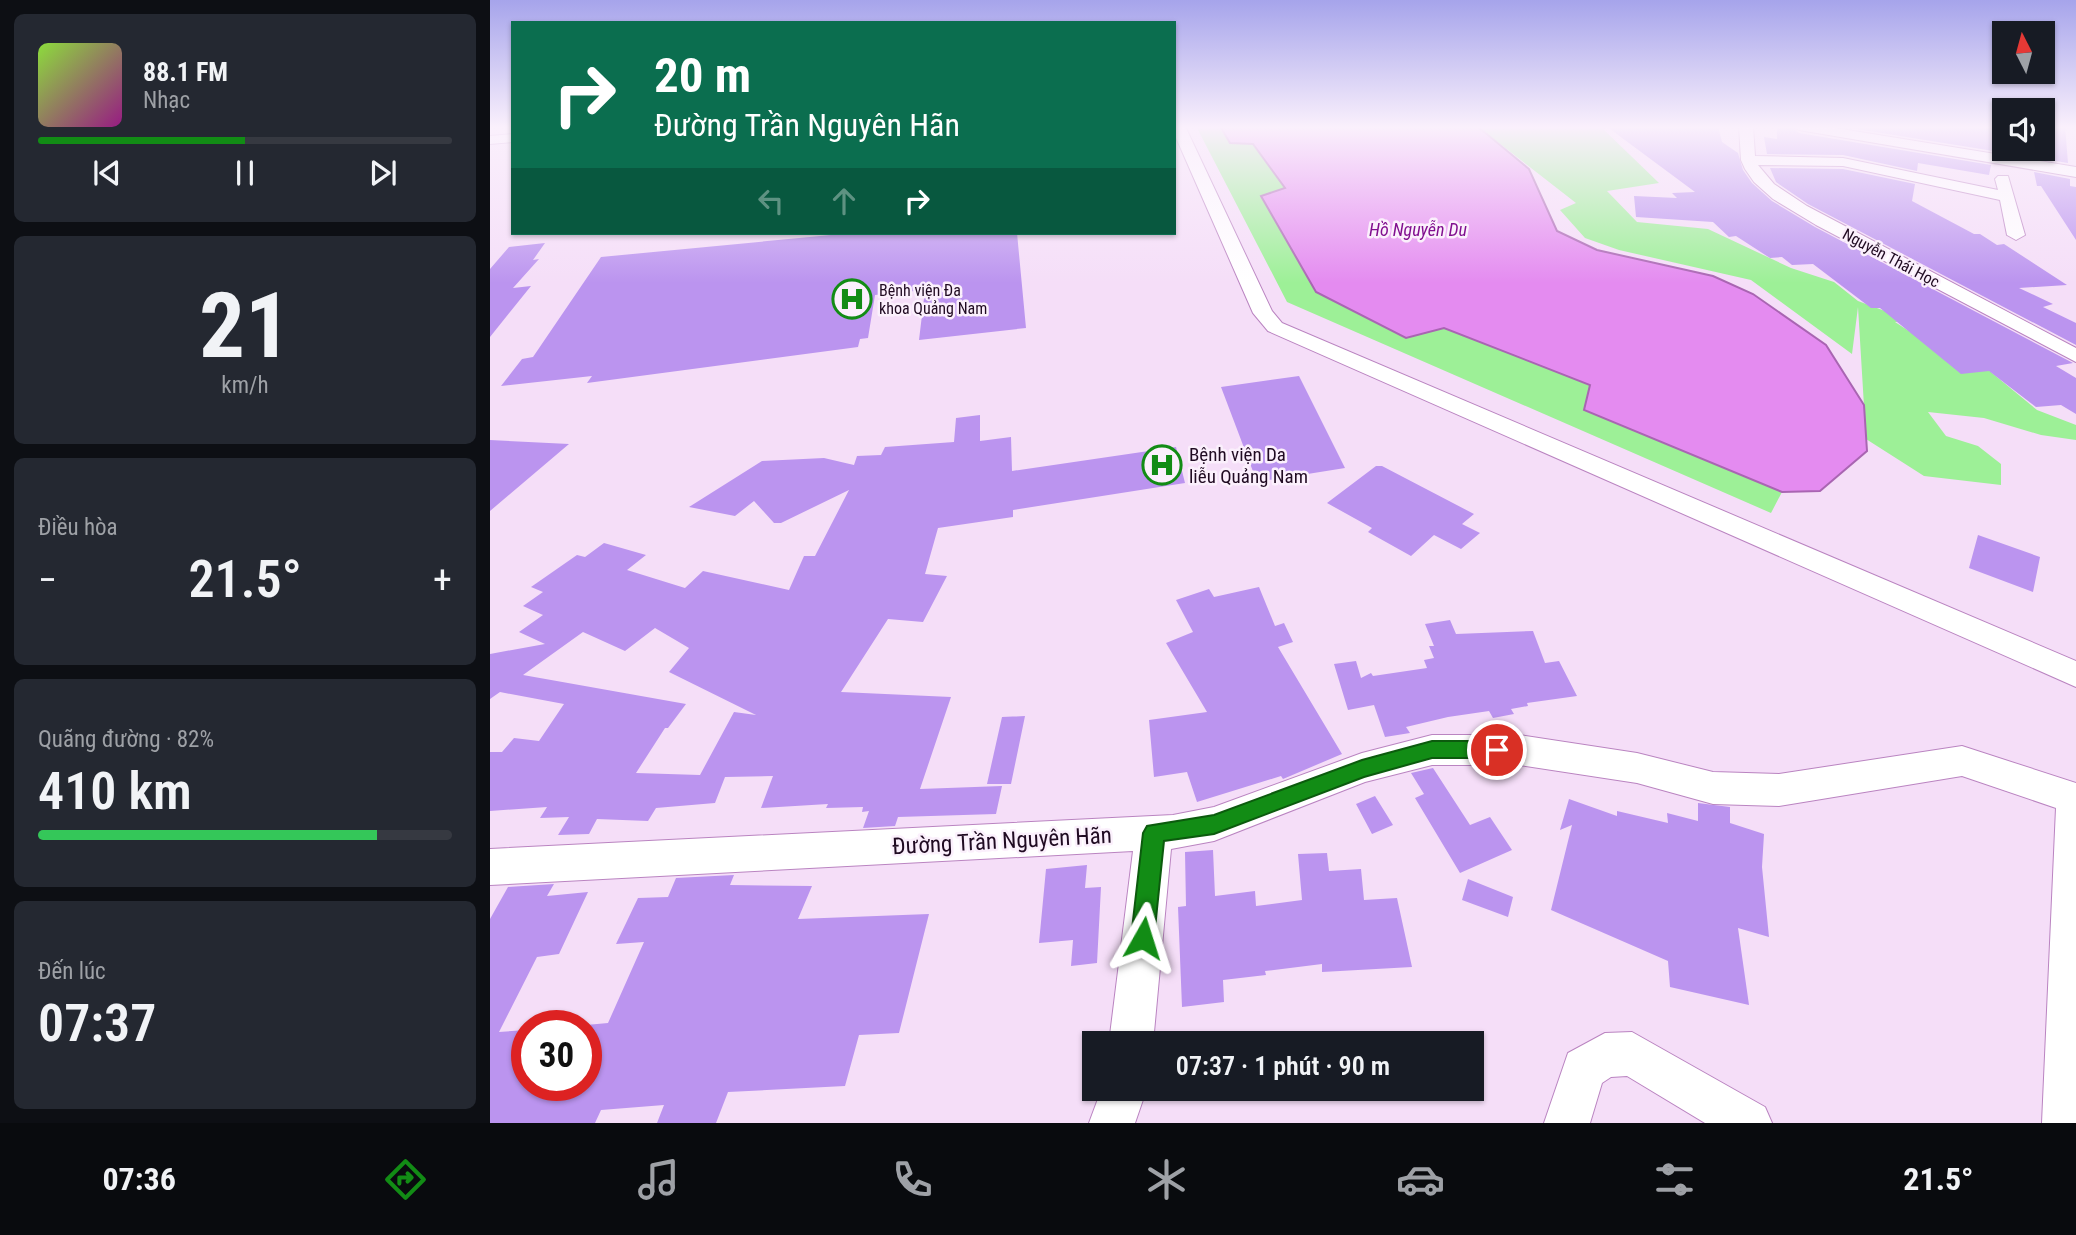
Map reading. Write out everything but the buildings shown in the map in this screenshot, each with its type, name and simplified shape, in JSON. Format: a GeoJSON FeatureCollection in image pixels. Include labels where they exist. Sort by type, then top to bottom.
{"type":"FeatureCollection","features":[{"type":"Feature","properties":{"kind":"street"},"geometry":{"type":"LineString","coordinates":[[1202,178],[1263,313],[1275,327],[2076,675]]}},
{"type":"Feature","properties":{"kind":"street","name":"Nguyễn Thái Học"},"geometry":{"type":"LineString","coordinates":[[1760,178],[1781,196],[1822,221],[2076,356]]}},
{"type":"Feature","properties":{"kind":"street"},"geometry":{"type":"LineString","coordinates":[[1920,178],[2008,197]]}},
{"type":"Feature","properties":{"kind":"street"},"geometry":{"type":"LineString","coordinates":[[2003,178],[2016,235]]}},
{"type":"Feature","properties":{"kind":"street","name":"Đường Trần Nguyên Hãn"},"geometry":{"type":"LineString","coordinates":[[490,867],[1154,833],[1214,824],[1362,768],[1432,750],[1519,750],[1637,768],[1713,788],[1779,790],[1962,761],[2075,799]]}},
{"type":"Feature","properties":{"kind":"street"},"geometry":{"type":"LineString","coordinates":[[2065,1123],[2075,799]]}},
{"type":"Feature","properties":{"kind":"street"},"geometry":{"type":"LineString","coordinates":[[1132,1031],[1154,833]]}},
{"type":"Feature","properties":{"kind":"street"},"geometry":{"type":"LineString","coordinates":[[1567,1123],[1584,1069],[1605,1055],[1632,1054],[1749,1123]]}},
{"type":"Feature","properties":{"kind":"street"},"geometry":{"type":"LineString","coordinates":[[1112,1123],[1120,1101]]}},
{"type":"Feature","properties":{"kind":"green space"},"geometry":{"type":"Polygon","coordinates":[[[1223,178],[1278,178],[1285,188],[1261,197],[1406,338],[1444,328],[1590,385],[1585,410],[1782,492],[1771,513],[1287,302],[1223,178]]]}},
{"type":"Feature","properties":{"kind":"green space"},"geometry":{"type":"Polygon","coordinates":[[[1544,178],[1654,178],[1659,183],[1607,191],[1637,222],[1708,229],[1791,268],[1834,282],[1858,301],[1912,321],[1895,322],[1912,333],[1941,331],[2037,410],[2076,425],[2076,440],[2041,435],[1984,418],[1928,412],[1946,436],[1978,446],[2001,464],[2001,485],[1924,476],[1866,439],[1858,307],[1852,354],[1751,280],[1619,250],[1585,238],[1560,210],[1576,203],[1544,178]]]}},
{"type":"Feature","properties":{"kind":"water","name":"Hồ Nguyễn Du"},"geometry":{"type":"Polygon","coordinates":[[[1278,178],[1533,178],[1557,231],[1597,250],[1713,276],[1753,294],[1826,345],[1864,405],[1867,451],[1820,491],[1782,492],[1584,410],[1590,385],[1444,328],[1406,338],[1316,292],[1261,196],[1285,188],[1278,178]]]}},
{"type":"Feature","properties":{"kind":"place","name":"Bệnh viện Đa khoa Quảng Nam"},"geometry":{"type":"Point","coordinates":[852,299]}},
{"type":"Feature","properties":{"kind":"place","name":"Bệnh viện Da liễu Quảng Nam"},"geometry":{"type":"Point","coordinates":[1162,465]}},
{"type":"Feature","properties":{"kind":"route"},"geometry":{"type":"LineString","coordinates":[[1143,938],[1154,833],[1214,824],[1362,768],[1432,750],[1497,750]]}}]}
